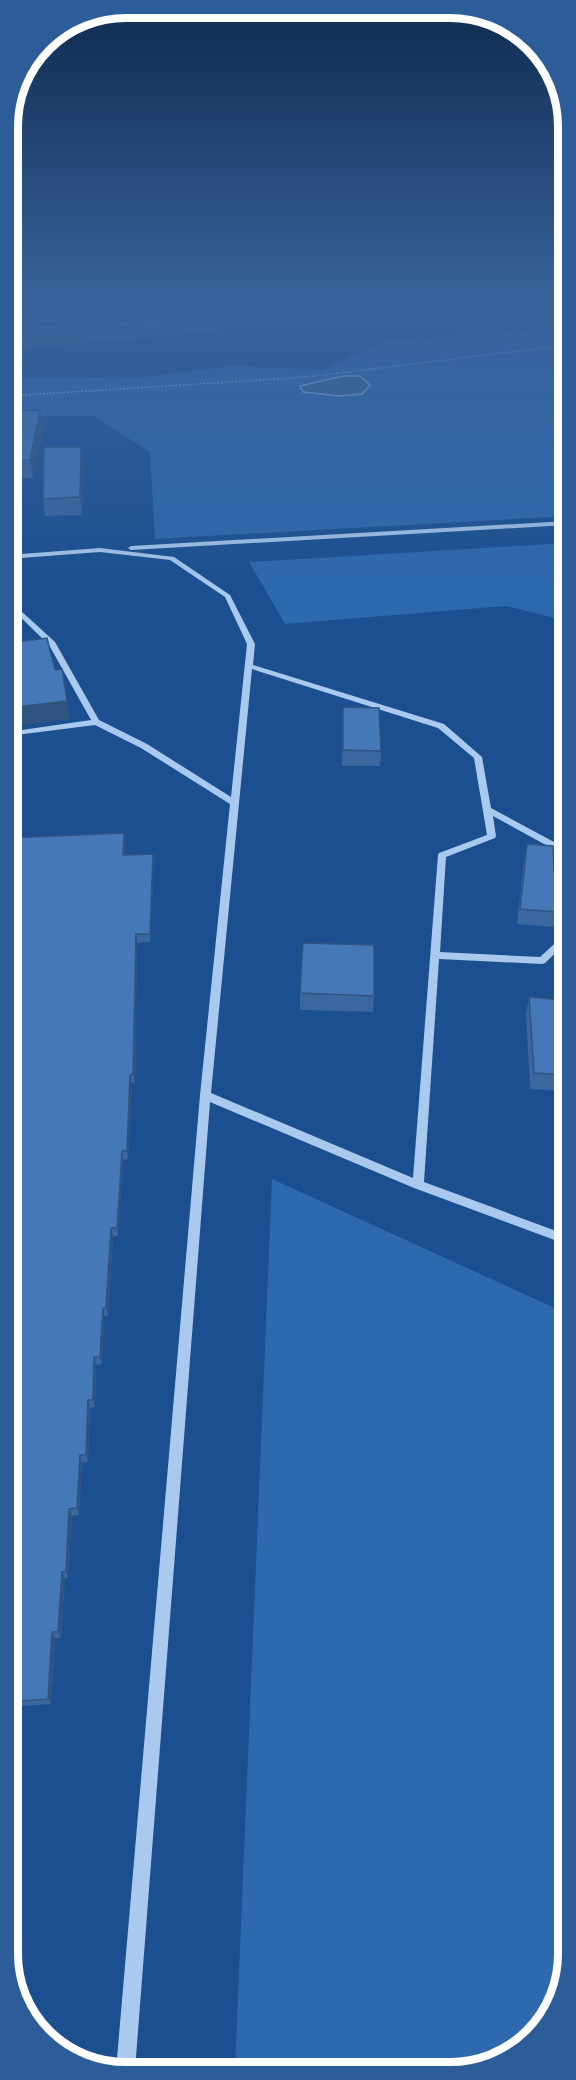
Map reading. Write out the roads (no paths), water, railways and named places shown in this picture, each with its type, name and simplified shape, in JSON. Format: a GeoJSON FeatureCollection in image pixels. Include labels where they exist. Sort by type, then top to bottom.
{"type":"FeatureCollection","features":[{"type":"Feature","properties":{"kind":"street"},"geometry":{"type":"LineString","coordinates":[[18,556],[558,524]]}},
{"type":"Feature","properties":{"kind":"street"},"geometry":{"type":"LineString","coordinates":[[100,550],[172,558],[228,596],[251,644],[205,1095],[127,2062]]}},
{"type":"Feature","properties":{"kind":"street"},"geometry":{"type":"LineString","coordinates":[[18,612],[52,644],[96,722],[144,746],[235,803]]}},
{"type":"Feature","properties":{"kind":"street"},"geometry":{"type":"LineString","coordinates":[[41,645],[52,644]]}},
{"type":"Feature","properties":{"kind":"street"},"geometry":{"type":"LineString","coordinates":[[249,666],[441,726],[478,757],[492,836],[442,855],[418,1185]]}},
{"type":"Feature","properties":{"kind":"street"},"geometry":{"type":"LineString","coordinates":[[18,733],[96,722]]}},
{"type":"Feature","properties":{"kind":"street"},"geometry":{"type":"LineString","coordinates":[[488,810],[558,848]]}},
{"type":"Feature","properties":{"kind":"street"},"geometry":{"type":"LineString","coordinates":[[435,955],[542,961],[558,946]]}},
{"type":"Feature","properties":{"kind":"street"},"geometry":{"type":"LineString","coordinates":[[205,1095],[418,1185],[558,1237]]}}]}
